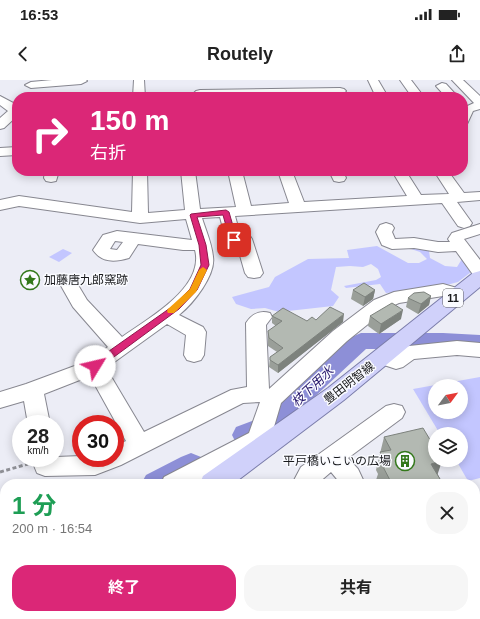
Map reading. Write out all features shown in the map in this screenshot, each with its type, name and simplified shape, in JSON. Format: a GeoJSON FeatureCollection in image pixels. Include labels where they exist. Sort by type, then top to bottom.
{"type":"FeatureCollection","features":[{"type":"Feature","properties":{"kind":"main road","name":"豊田明智線"},"geometry":{"type":"LineString","coordinates":[[223,479],[264,422],[336,394],[426,319],[480,277]]}},
{"type":"Feature","properties":{"kind":"street"},"geometry":{"type":"LineString","coordinates":[[29,92],[31,82],[81,80]]}},
{"type":"Feature","properties":{"kind":"street"},"geometry":{"type":"LineString","coordinates":[[139,80],[139,92]]}},
{"type":"Feature","properties":{"kind":"street"},"geometry":{"type":"LineString","coordinates":[[197,80],[199,92]]}},
{"type":"Feature","properties":{"kind":"street"},"geometry":{"type":"LineString","coordinates":[[299,80],[302,91]]}},
{"type":"Feature","properties":{"kind":"street"},"geometry":{"type":"LineString","coordinates":[[373,80],[379,92]]}},
{"type":"Feature","properties":{"kind":"street"},"geometry":{"type":"LineString","coordinates":[[405,80],[414,92]]}},
{"type":"Feature","properties":{"kind":"street"},"geometry":{"type":"LineString","coordinates":[[457,80],[479,102],[468,109]]}},
{"type":"Feature","properties":{"kind":"street"},"geometry":{"type":"LineString","coordinates":[[442,86],[447,92]]}},
{"type":"Feature","properties":{"kind":"street"},"geometry":{"type":"LineString","coordinates":[[276,92],[340,89]]}},
{"type":"Feature","properties":{"kind":"street"},"geometry":{"type":"LineString","coordinates":[[0,99],[12,107]]}},
{"type":"Feature","properties":{"kind":"street"},"geometry":{"type":"LineString","coordinates":[[0,125],[12,114]]}},
{"type":"Feature","properties":{"kind":"street"},"geometry":{"type":"LineString","coordinates":[[0,152],[12,151]]}},
{"type":"Feature","properties":{"kind":"street"},"geometry":{"type":"LineString","coordinates":[[140,176],[140,218]]}},
{"type":"Feature","properties":{"kind":"street"},"geometry":{"type":"LineString","coordinates":[[0,400],[33,390],[95,366],[165,315],[184,300],[193,290],[205,265],[202,245],[193,215],[189,176]]}},
{"type":"Feature","properties":{"kind":"street"},"geometry":{"type":"LineString","coordinates":[[236,176],[245,211]]}},
{"type":"Feature","properties":{"kind":"street"},"geometry":{"type":"LineString","coordinates":[[288,176],[298,207]]}},
{"type":"Feature","properties":{"kind":"street"},"geometry":{"type":"LineString","coordinates":[[402,176],[417,201]]}},
{"type":"Feature","properties":{"kind":"street"},"geometry":{"type":"LineString","coordinates":[[444,176],[464,223]]}},
{"type":"Feature","properties":{"kind":"street"},"geometry":{"type":"LineString","coordinates":[[0,205],[18,201],[140,218],[480,196]]}},
{"type":"Feature","properties":{"kind":"street"},"geometry":{"type":"LineString","coordinates":[[226,212],[234,240],[244,239],[254,273]]}},
{"type":"Feature","properties":{"kind":"street"},"geometry":{"type":"LineString","coordinates":[[386,228],[384,229],[384,232],[388,242],[392,244],[414,243],[438,247],[460,246]]}},
{"type":"Feature","properties":{"kind":"street"},"geometry":{"type":"LineString","coordinates":[[480,229],[458,236],[456,239],[480,272]]}},
{"type":"Feature","properties":{"kind":"street"},"geometry":{"type":"LineString","coordinates":[[133,238],[183,245],[202,245]]}},
{"type":"Feature","properties":{"kind":"street"},"geometry":{"type":"LineString","coordinates":[[68,284],[80,303],[120,348]]}},
{"type":"Feature","properties":{"kind":"street"},"geometry":{"type":"LineString","coordinates":[[182,479],[241,447],[340,336],[381,304],[394,298],[442,290],[458,294]]}},
{"type":"Feature","properties":{"kind":"street"},"geometry":{"type":"LineString","coordinates":[[165,315],[196,332],[194,356]]}},
{"type":"Feature","properties":{"kind":"street"},"geometry":{"type":"LineString","coordinates":[[263,317],[256,323],[264,422]]}},
{"type":"Feature","properties":{"kind":"street"},"geometry":{"type":"LineString","coordinates":[[384,355],[396,362],[409,353],[457,348],[480,350]]}},
{"type":"Feature","properties":{"kind":"street"},"geometry":{"type":"LineString","coordinates":[[95,366],[139,444]]}},
{"type":"Feature","properties":{"kind":"street"},"geometry":{"type":"LineString","coordinates":[[33,390],[37,415]]}},
{"type":"Feature","properties":{"kind":"street"},"geometry":{"type":"LineString","coordinates":[[124,452],[239,396],[264,422]]}},
{"type":"Feature","properties":{"kind":"street"},"geometry":{"type":"LineString","coordinates":[[307,479],[310,474],[394,412]]}},
{"type":"Feature","properties":{"kind":"street"},"geometry":{"type":"LineString","coordinates":[[333,457],[350,479]]}},
{"type":"Feature","properties":{"kind":"path"},"geometry":{"type":"LineString","coordinates":[[0,472],[17,467]]}},
{"type":"Feature","properties":{"kind":"shaded area"},"geometry":{"type":"Polygon","coordinates":[[[419,245],[429,251],[430,258],[445,266],[457,267],[465,254],[475,269],[458,282],[435,288],[386,293],[380,284],[346,288],[344,286],[376,280],[381,277],[378,269],[371,264],[363,267],[336,267],[331,290],[339,297],[333,306],[279,312],[265,308],[251,309],[236,304],[232,297],[269,287],[275,277],[308,259],[349,258],[347,250],[377,246],[408,263],[419,263],[427,259],[420,252],[405,247],[419,245]]]}},
{"type":"Feature","properties":{"kind":"shaded area"},"geometry":{"type":"Polygon","coordinates":[[[63,249],[72,253],[59,262],[49,257],[63,249]]]}},
{"type":"Feature","properties":{"kind":"shaded area"},"geometry":{"type":"Polygon","coordinates":[[[480,377],[480,478],[467,479],[460,467],[468,467],[468,427],[436,427],[431,419],[468,419],[468,379],[480,377]]]}},
{"type":"Feature","properties":{"kind":"shaded area"},"geometry":{"type":"Polygon","coordinates":[[[428,386],[428,414],[413,389],[428,386]]]}},
{"type":"Feature","properties":{"kind":"building"},"geometry":{"type":"Polygon","coordinates":[[[364,283],[375,290],[365,297],[353,290],[364,283]]]}},
{"type":"Feature","properties":{"kind":"building"},"geometry":{"type":"Polygon","coordinates":[[[424,292],[431,296],[421,304],[408,298],[414,293],[424,292]]]}},
{"type":"Feature","properties":{"kind":"building"},"geometry":{"type":"Polygon","coordinates":[[[392,303],[403,310],[381,324],[370,316],[392,303]]]}},
{"type":"Feature","properties":{"kind":"building"},"geometry":{"type":"Polygon","coordinates":[[[330,307],[344,314],[278,365],[270,360],[270,357],[283,348],[269,338],[268,331],[282,321],[272,316],[283,308],[307,321],[312,317],[316,320],[330,307]]]}},
{"type":"Feature","properties":{"kind":"building","name":"平戸橋いこいの広場"},"geometry":{"type":"Polygon","coordinates":[[[423,428],[428,436],[428,467],[433,467],[440,479],[389,479],[381,463],[385,461],[380,452],[391,450],[384,437],[423,428]]]}},
{"type":"Feature","properties":{"kind":"waterway","name":"枝下用水"},"geometry":{"type":"LineString","coordinates":[[246,435],[275,423],[301,394],[361,341],[443,341],[480,343]]}},
{"type":"Feature","properties":{"kind":"waterway","name":"枝下用水"},"geometry":{"type":"LineString","coordinates":[[165,479],[191,465]]}},
{"type":"Feature","properties":{"kind":"slow traffic"},"geometry":{"type":"LineString","coordinates":[[171,311],[176,308],[193,290],[203,270]]}},
{"type":"Feature","properties":{"kind":"place","name":"加藤唐九郎窯跡"},"geometry":{"type":"Point","coordinates":[30,280]}},
{"type":"Feature","properties":{"kind":"place","name":"平戸橋いこいの広場"},"geometry":{"type":"Point","coordinates":[405,461]}},
{"type":"Feature","properties":{"kind":"route"},"geometry":{"type":"LineString","coordinates":[[95,366],[176,308],[193,290],[205,265],[205,256],[193,215],[226,212],[234,240]]}}]}
